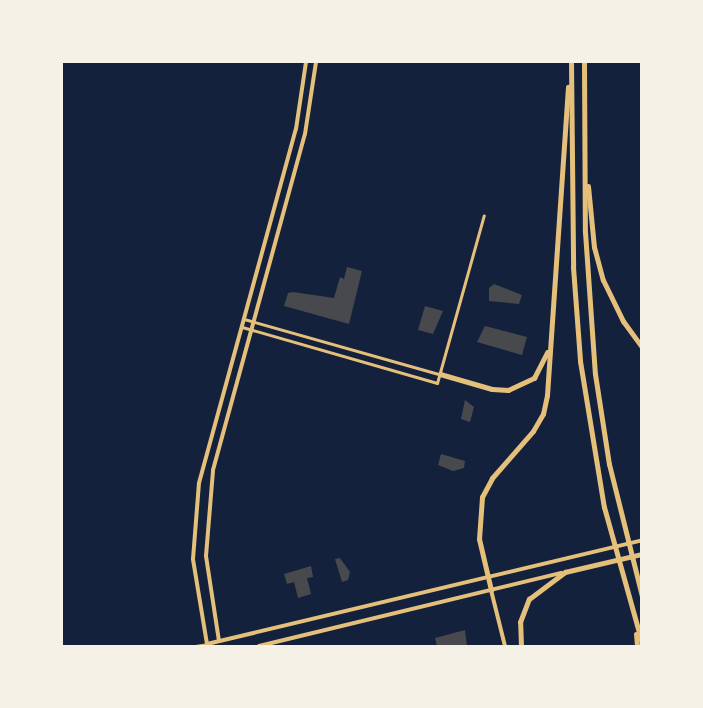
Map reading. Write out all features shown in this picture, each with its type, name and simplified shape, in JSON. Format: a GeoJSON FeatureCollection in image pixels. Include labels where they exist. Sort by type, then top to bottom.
{"type":"FeatureCollection","features":[{"type":"Feature","properties":{"kind":"highway"},"geometry":{"type":"LineString","coordinates":[[491,590],[478,528],[482,497],[543,414],[570,62]]}},
{"type":"Feature","properties":{"kind":"highway"},"geometry":{"type":"LineString","coordinates":[[570,62],[576,309],[588,419],[610,536],[629,606],[642,643]]}},
{"type":"Feature","properties":{"kind":"highway"},"geometry":{"type":"LineString","coordinates":[[584,62],[590,325],[601,418],[624,532],[642,596]]}},
{"type":"Feature","properties":{"kind":"highway"},"geometry":{"type":"LineString","coordinates":[[584,122],[596,254],[611,300],[642,347]]}},
{"type":"Feature","properties":{"kind":"highway"},"geometry":{"type":"LineString","coordinates":[[440,374],[492,389],[516,388],[534,378],[549,345]]}},
{"type":"Feature","properties":{"kind":"highway"},"geometry":{"type":"LineString","coordinates":[[521,646],[523,609],[537,590],[564,572],[642,554]]}},
{"type":"Feature","properties":{"kind":"highway"},"geometry":{"type":"LineString","coordinates":[[629,606],[637,646]]}},
{"type":"Feature","properties":{"kind":"street"},"geometry":{"type":"LineString","coordinates":[[207,645],[195,578],[196,502],[202,465],[299,120],[306,62]]}},
{"type":"Feature","properties":{"kind":"street"},"geometry":{"type":"LineString","coordinates":[[221,646],[207,565],[207,518],[215,461],[308,122],[316,62]]}},
{"type":"Feature","properties":{"kind":"street"},"geometry":{"type":"LineString","coordinates":[[242,327],[437,383],[484,215]]}},
{"type":"Feature","properties":{"kind":"street"},"geometry":{"type":"LineString","coordinates":[[244,319],[440,374]]}},
{"type":"Feature","properties":{"kind":"street"},"geometry":{"type":"LineString","coordinates":[[195,646],[642,540]]}},
{"type":"Feature","properties":{"kind":"street"},"geometry":{"type":"LineString","coordinates":[[264,646],[564,572]]}},
{"type":"Feature","properties":{"kind":"street"},"geometry":{"type":"LineString","coordinates":[[491,590],[505,646]]}},
{"type":"Feature","properties":{"kind":"street"},"geometry":{"type":"LineString","coordinates":[[259,646],[271,644]]}},
{"type":"Feature","properties":{"kind":"building"},"geometry":{"type":"Polygon","coordinates":[[[347,267],[362,271],[349,324],[284,306],[288,293],[293,292],[334,298],[340,277],[344,279],[347,267]]]}},
{"type":"Feature","properties":{"kind":"building"},"geometry":{"type":"Polygon","coordinates":[[[494,284],[522,295],[519,304],[489,301],[489,288],[494,284]]]}},
{"type":"Feature","properties":{"kind":"building"},"geometry":{"type":"Polygon","coordinates":[[[425,306],[443,311],[433,334],[418,330],[425,306]]]}},
{"type":"Feature","properties":{"kind":"building"},"geometry":{"type":"Polygon","coordinates":[[[485,326],[527,337],[522,355],[477,342],[485,326]]]}},
{"type":"Feature","properties":{"kind":"building"},"geometry":{"type":"Polygon","coordinates":[[[465,400],[474,407],[470,422],[461,419],[465,400]]]}},
{"type":"Feature","properties":{"kind":"building"},"geometry":{"type":"Polygon","coordinates":[[[441,454],[465,461],[464,468],[453,471],[438,465],[441,454]]]}},
{"type":"Feature","properties":{"kind":"building"},"geometry":{"type":"Polygon","coordinates":[[[340,558],[350,572],[348,580],[342,582],[335,559],[340,558]]]}},
{"type":"Feature","properties":{"kind":"building"},"geometry":{"type":"Polygon","coordinates":[[[311,566],[313,577],[307,578],[311,594],[298,598],[294,582],[287,584],[284,574],[311,566]]]}},
{"type":"Feature","properties":{"kind":"building"},"geometry":{"type":"Polygon","coordinates":[[[465,630],[467,646],[437,646],[435,638],[465,630]]]}}]}
